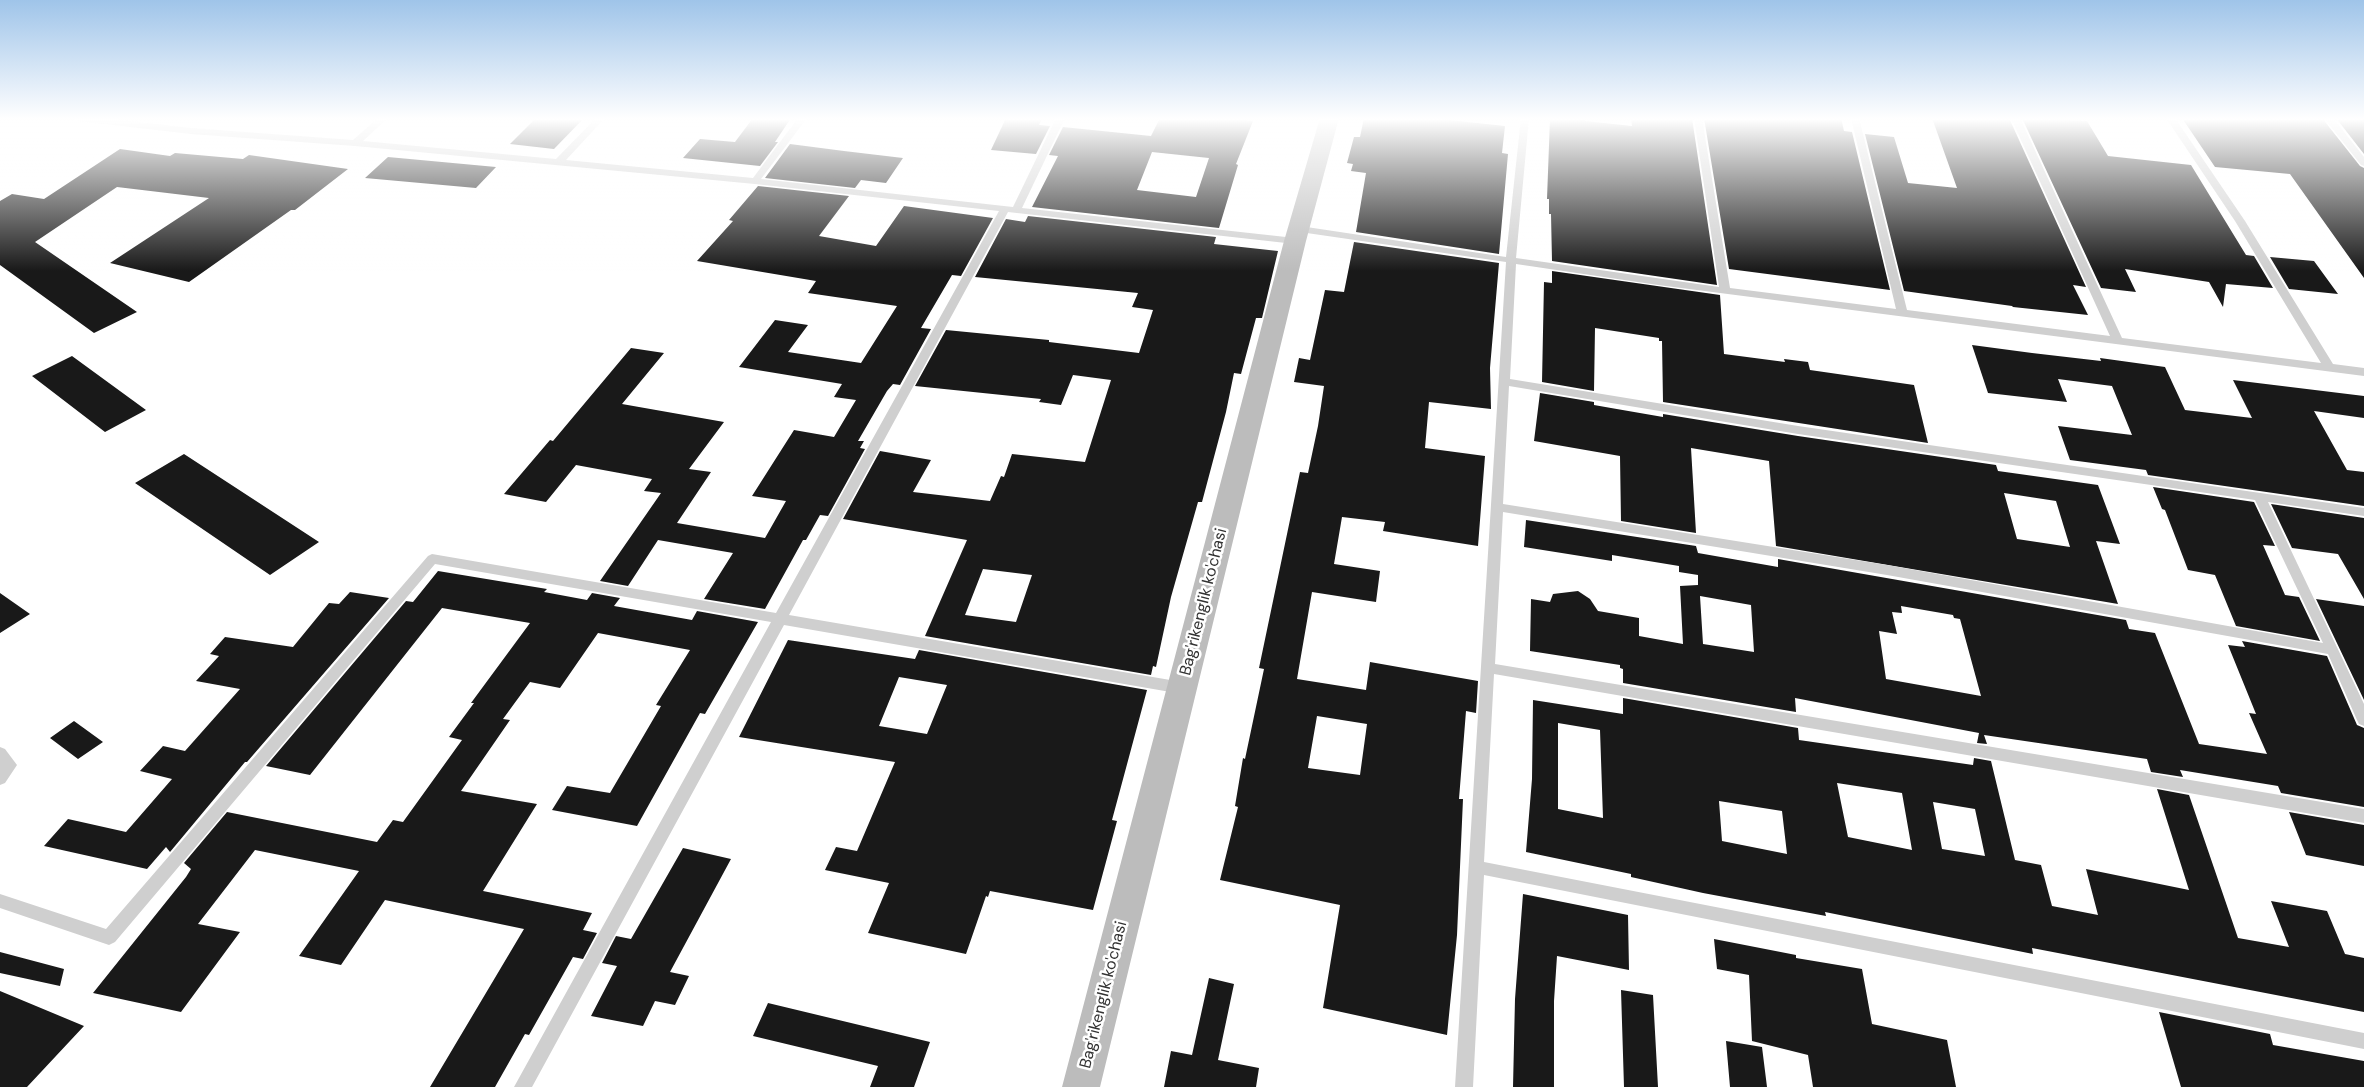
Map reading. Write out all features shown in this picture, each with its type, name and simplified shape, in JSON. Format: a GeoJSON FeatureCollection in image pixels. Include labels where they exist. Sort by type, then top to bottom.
{"type":"FeatureCollection","features":[{"type":"Feature","properties":{"kind":"main road","name":"Bag'rikenglik ko'chasi"},"geometry":{"type":"LineString","coordinates":[[1081,1087],[1297,235],[1316,169]]}},
{"type":"Feature","properties":{"kind":"lane"},"geometry":{"type":"LineString","coordinates":[[620,169],[754,181],[1010,210],[1297,235],[1512,260],[1725,290],[2364,372]]}},
{"type":"Feature","properties":{"kind":"lane"},"geometry":{"type":"LineString","coordinates":[[754,181],[764,169]]}},
{"type":"Feature","properties":{"kind":"lane"},"geometry":{"type":"LineString","coordinates":[[523,1087],[780,619],[1033,169]]}},
{"type":"Feature","properties":{"kind":"lane"},"geometry":{"type":"LineString","coordinates":[[1464,1087],[1504,382],[1520,169]]}},
{"type":"Feature","properties":{"kind":"lane"},"geometry":{"type":"LineString","coordinates":[[1706,169],[1725,290]]}},
{"type":"Feature","properties":{"kind":"lane"},"geometry":{"type":"LineString","coordinates":[[1867,169],[1902,313]]}},
{"type":"Feature","properties":{"kind":"lane"},"geometry":{"type":"LineString","coordinates":[[2038,169],[2117,339]]}},
{"type":"Feature","properties":{"kind":"lane"},"geometry":{"type":"LineString","coordinates":[[2204,169],[2240,221],[2328,366]]}},
{"type":"Feature","properties":{"kind":"lane"},"geometry":{"type":"LineString","coordinates":[[1504,382],[1808,431],[2364,512]]}},
{"type":"Feature","properties":{"kind":"lane"},"geometry":{"type":"LineString","coordinates":[[2260,498],[2333,650],[2364,720]]}},
{"type":"Feature","properties":{"kind":"lane"},"geometry":{"type":"LineString","coordinates":[[1497,507],[1887,570],[2333,650]]}},
{"type":"Feature","properties":{"kind":"lane"},"geometry":{"type":"LineString","coordinates":[[0,901],[109,937],[432,560],[1182,688]]}},
{"type":"Feature","properties":{"kind":"lane"},"geometry":{"type":"LineString","coordinates":[[1488,668],[2364,816]]}},
{"type":"Feature","properties":{"kind":"lane"},"geometry":{"type":"LineString","coordinates":[[0,753],[10,765],[0,779]]}},
{"type":"Feature","properties":{"kind":"lane"},"geometry":{"type":"LineString","coordinates":[[1476,867],[2364,1041]]}},
{"type":"Feature","properties":{"kind":"building"},"geometry":{"type":"Polygon","coordinates":[[[90,169],[348,169],[295,210],[291,210],[189,282],[110,263],[209,198],[117,187],[35,242],[137,312],[94,333],[0,265],[0,201],[12,194],[44,199],[90,169]]]}},
{"type":"Feature","properties":{"kind":"building"},"geometry":{"type":"Polygon","coordinates":[[[375,169],[494,169],[476,188],[365,178],[375,169]]]}},
{"type":"Feature","properties":{"kind":"building"},"geometry":{"type":"Polygon","coordinates":[[[772,169],[896,169],[886,183],[861,180],[855,188],[765,178],[772,169]]]}},
{"type":"Feature","properties":{"kind":"building"},"geometry":{"type":"Polygon","coordinates":[[[1052,169],[1145,169],[1137,190],[1196,197],[1205,169],[1237,169],[1219,228],[1032,207],[1052,169]]]}},
{"type":"Feature","properties":{"kind":"building"},"geometry":{"type":"Polygon","coordinates":[[[1352,169],[1507,169],[1499,254],[1356,232],[1366,173],[1351,171],[1352,169]]]}},
{"type":"Feature","properties":{"kind":"building"},"geometry":{"type":"Polygon","coordinates":[[[1548,169],[1700,169],[1717,285],[1552,261],[1551,214],[1549,214],[1549,199],[1547,199],[1548,169]]]}},
{"type":"Feature","properties":{"kind":"building"},"geometry":{"type":"Polygon","coordinates":[[[1712,169],[1861,169],[1890,290],[1729,269],[1712,169]]]}},
{"type":"Feature","properties":{"kind":"building"},"geometry":{"type":"Polygon","coordinates":[[[1874,169],[1904,169],[1908,183],[1957,188],[1950,169],[2032,169],[2086,287],[2073,285],[2088,315],[2013,307],[1904,291],[1874,169]]]}},
{"type":"Feature","properties":{"kind":"building"},"geometry":{"type":"Polygon","coordinates":[[[2046,169],[2193,169],[2246,255],[2254,256],[2273,288],[2226,284],[2223,307],[2209,282],[2125,269],[2136,292],[2101,288],[2046,169]]]}},
{"type":"Feature","properties":{"kind":"building"},"geometry":{"type":"Polygon","coordinates":[[[2234,169],[2364,169],[2364,278],[2290,174],[2234,169]]]}},
{"type":"Feature","properties":{"kind":"building"},"geometry":{"type":"Polygon","coordinates":[[[758,186],[849,196],[819,236],[876,246],[904,206],[993,218],[961,276],[952,275],[921,328],[931,329],[900,385],[893,384],[887,391],[858,441],[864,441],[860,448],[865,449],[828,516],[820,515],[806,540],[803,540],[765,609],[704,599],[733,553],[658,540],[628,586],[600,581],[661,493],[644,491],[652,479],[576,465],[546,502],[504,494],[550,440],[553,441],[631,348],[664,353],[622,404],[724,422],[689,469],[711,472],[677,523],[765,538],[786,501],[752,496],[794,430],[834,437],[856,400],[834,397],[842,384],[739,367],[775,320],[808,325],[788,352],[861,363],[897,306],[808,293],[816,281],[697,261],[733,221],[729,220],[758,186]]]}},
{"type":"Feature","properties":{"kind":"building"},"geometry":{"type":"Polygon","coordinates":[[[1028,216],[1216,237],[1214,244],[1278,251],[1262,318],[1256,318],[1241,374],[1234,373],[1226,412],[1202,502],[1198,502],[1171,597],[1156,667],[1153,666],[1151,675],[925,636],[967,540],[843,519],[880,451],[931,460],[913,492],[990,501],[1001,476],[1004,477],[1012,454],[1085,462],[1111,380],[1073,375],[1061,405],[1039,402],[1041,399],[915,386],[946,330],[1049,340],[1049,342],[1139,353],[1153,310],[1132,307],[1138,293],[975,277],[1006,219],[1025,222],[1028,216]],[[983,569],[965,615],[1016,622],[1032,575],[983,569]]]}},
{"type":"Feature","properties":{"kind":"building"},"geometry":{"type":"Polygon","coordinates":[[[1354,242],[1499,263],[1490,368],[1491,409],[1429,402],[1425,448],[1485,456],[1478,546],[1383,531],[1385,522],[1342,517],[1334,564],[1380,571],[1376,602],[1312,592],[1297,679],[1366,690],[1370,662],[1478,681],[1476,713],[1466,711],[1459,799],[1463,799],[1457,935],[1447,1035],[1323,1008],[1340,905],[1220,880],[1238,807],[1235,806],[1243,758],[1245,759],[1264,669],[1259,668],[1300,472],[1308,473],[1318,426],[1324,386],[1294,382],[1299,358],[1310,360],[1325,290],[1344,292],[1354,242]],[[1317,716],[1308,768],[1360,775],[1367,724],[1317,716]]]}},
{"type":"Feature","properties":{"kind":"building"},"geometry":{"type":"Polygon","coordinates":[[[2270,257],[2314,261],[2338,294],[2289,289],[2270,257]]]}},
{"type":"Feature","properties":{"kind":"building"},"geometry":{"type":"Polygon","coordinates":[[[1552,271],[1720,295],[1724,354],[1785,362],[1784,359],[1808,362],[1810,370],[1914,385],[1928,443],[1663,402],[1662,341],[1659,341],[1659,338],[1595,328],[1594,391],[1542,382],[1544,282],[1552,283],[1552,271]]]}},
{"type":"Feature","properties":{"kind":"building"},"geometry":{"type":"Polygon","coordinates":[[[1972,345],[2101,361],[2100,358],[2165,367],[2185,410],[2252,418],[2233,380],[2364,396],[2364,418],[2314,411],[2347,470],[2364,472],[2364,506],[2148,475],[2146,470],[2070,460],[2058,426],[2132,435],[2112,386],[2058,379],[2067,402],[1988,393],[1972,345]]]}},
{"type":"Feature","properties":{"kind":"building"},"geometry":{"type":"Polygon","coordinates":[[[72,356],[146,410],[105,432],[32,376],[72,356]]]}},
{"type":"Feature","properties":{"kind":"building"},"geometry":{"type":"Polygon","coordinates":[[[1540,393],[1594,402],[1594,405],[1663,417],[1663,414],[1996,465],[1998,471],[2098,485],[2120,544],[2096,541],[2118,604],[1776,546],[1769,461],[1691,448],[1696,533],[1621,521],[1620,456],[1534,441],[1540,393]],[[2004,493],[2017,539],[2070,547],[2056,501],[2004,493]]]}},
{"type":"Feature","properties":{"kind":"building"},"geometry":{"type":"Polygon","coordinates":[[[184,454],[319,542],[270,575],[135,483],[184,454]]]}},
{"type":"Feature","properties":{"kind":"building"},"geometry":{"type":"Polygon","coordinates":[[[2153,487],[2254,502],[2275,546],[2263,545],[2285,595],[2299,597],[2320,641],[2236,626],[2215,575],[2188,570],[2165,510],[2162,509],[2153,487]]]}},
{"type":"Feature","properties":{"kind":"building"},"geometry":{"type":"Polygon","coordinates":[[[2271,504],[2364,518],[2364,599],[2338,554],[2292,548],[2271,504]]]}},
{"type":"Feature","properties":{"kind":"building"},"geometry":{"type":"Polygon","coordinates":[[[1526,520],[1696,546],[1698,553],[1778,567],[1778,559],[2126,620],[2129,629],[2155,633],[2199,744],[2267,754],[2249,713],[2256,714],[2228,645],[2245,647],[2242,641],[2327,656],[2357,725],[2364,728],[2364,807],[2281,793],[2278,786],[2180,770],[2183,777],[2151,772],[2147,759],[1984,735],[1987,744],[1977,743],[1979,733],[1795,698],[1796,712],[1623,683],[1623,669],[1620,668],[1620,665],[1530,651],[1531,599],[1550,602],[1553,594],[1578,591],[1590,599],[1598,611],[1639,618],[1639,636],[1683,644],[1680,586],[1698,585],[1698,575],[1679,572],[1679,566],[1612,555],[1612,561],[1524,547],[1526,520]],[[1700,596],[1703,644],[1754,652],[1751,605],[1700,596]],[[1901,606],[1902,613],[1892,612],[1897,634],[1879,631],[1886,679],[1981,696],[1960,619],[1954,618],[1953,615],[1901,606]]]}},
{"type":"Feature","properties":{"kind":"building"},"geometry":{"type":"Polygon","coordinates":[[[438,571],[547,589],[544,592],[587,600],[592,593],[620,598],[614,606],[692,620],[697,611],[758,622],[705,714],[700,713],[637,826],[552,810],[567,786],[610,793],[661,706],[656,705],[690,650],[598,633],[560,688],[530,682],[503,719],[510,720],[461,791],[537,804],[483,891],[592,913],[583,930],[597,933],[583,959],[573,957],[529,1035],[525,1034],[495,1087],[430,1087],[524,929],[385,900],[341,965],[299,956],[359,871],[255,850],[198,924],[240,932],[181,1012],[93,993],[186,877],[191,869],[184,863],[227,812],[377,842],[393,820],[403,822],[462,740],[449,737],[474,703],[471,703],[530,623],[442,608],[310,775],[266,766],[406,601],[413,602],[438,571]]]}},
{"type":"Feature","properties":{"kind":"building"},"geometry":{"type":"Polygon","coordinates":[[[350,592],[389,598],[247,762],[245,762],[170,852],[166,847],[147,869],[44,846],[68,819],[126,832],[172,779],[140,771],[163,746],[185,751],[240,689],[196,681],[219,656],[210,654],[225,637],[293,647],[329,603],[339,604],[350,592]]]}},
{"type":"Feature","properties":{"kind":"building"},"geometry":{"type":"Polygon","coordinates":[[[0,593],[30,614],[0,633],[0,593]]]}},
{"type":"Feature","properties":{"kind":"building"},"geometry":{"type":"Polygon","coordinates":[[[2316,599],[2364,606],[2364,700],[2316,599]]]}},
{"type":"Feature","properties":{"kind":"building"},"geometry":{"type":"Polygon","coordinates":[[[788,640],[915,659],[919,650],[1147,690],[1112,820],[1117,821],[1093,910],[990,891],[988,897],[986,896],[966,954],[868,933],[889,883],[825,870],[836,847],[857,851],[895,762],[739,737],[788,640]],[[899,677],[879,726],[927,734],[947,685],[899,677]]]}},
{"type":"Feature","properties":{"kind":"building"},"geometry":{"type":"Polygon","coordinates":[[[1623,698],[1798,728],[1799,740],[1973,765],[1974,758],[1991,761],[2015,860],[2041,865],[2052,906],[2098,915],[2086,869],[2189,890],[2157,789],[2189,795],[2238,938],[2289,947],[2271,901],[2327,911],[2345,954],[2364,958],[2364,1012],[2032,948],[2033,954],[1825,912],[1826,916],[1703,893],[1631,877],[1631,874],[1526,852],[1532,779],[1533,700],[1623,714],[1623,698]],[[1558,723],[1558,809],[1603,818],[1600,730],[1558,723]],[[1837,783],[1848,837],[1912,850],[1902,793],[1837,783]],[[1719,801],[1722,841],[1787,854],[1782,811],[1719,801]],[[1933,802],[1942,849],[1985,856],[1975,809],[1933,802]]]}},
{"type":"Feature","properties":{"kind":"building"},"geometry":{"type":"Polygon","coordinates":[[[74,721],[103,742],[78,759],[50,738],[74,721]]]}},
{"type":"Feature","properties":{"kind":"building"},"geometry":{"type":"Polygon","coordinates":[[[2289,812],[2364,825],[2364,866],[2306,855],[2289,812]]]}},
{"type":"Feature","properties":{"kind":"building"},"geometry":{"type":"Polygon","coordinates":[[[683,848],[731,859],[670,972],[689,976],[675,1005],[655,1001],[643,1026],[591,1016],[617,966],[602,963],[616,936],[631,939],[683,848]]]}},
{"type":"Feature","properties":{"kind":"building"},"geometry":{"type":"Polygon","coordinates":[[[1523,894],[1628,915],[1629,970],[1557,956],[1554,1001],[1554,1087],[1513,1087],[1515,999],[1523,894]]]}},
{"type":"Feature","properties":{"kind":"building"},"geometry":{"type":"Polygon","coordinates":[[[1714,939],[1796,955],[1796,958],[1862,969],[1872,1024],[1947,1040],[1956,1087],[1813,1087],[1808,1055],[1752,1041],[1749,975],[1717,969],[1714,939]]]}},
{"type":"Feature","properties":{"kind":"building"},"geometry":{"type":"Polygon","coordinates":[[[0,952],[64,969],[60,986],[0,973],[0,952]]]}},
{"type":"Feature","properties":{"kind":"building"},"geometry":{"type":"Polygon","coordinates":[[[1209,978],[1234,984],[1218,1060],[1259,1068],[1256,1087],[1164,1087],[1171,1051],[1192,1055],[1209,978]]]}},
{"type":"Feature","properties":{"kind":"building"},"geometry":{"type":"Polygon","coordinates":[[[1621,990],[1653,995],[1658,1087],[1624,1087],[1621,990]]]}},
{"type":"Feature","properties":{"kind":"building"},"geometry":{"type":"Polygon","coordinates":[[[0,991],[84,1026],[27,1087],[0,1087],[0,991]]]}},
{"type":"Feature","properties":{"kind":"building"},"geometry":{"type":"Polygon","coordinates":[[[768,1003],[930,1042],[914,1087],[870,1087],[878,1066],[753,1036],[768,1003]]]}},
{"type":"Feature","properties":{"kind":"building"},"geometry":{"type":"Polygon","coordinates":[[[2159,1012],[2270,1034],[2273,1045],[2364,1061],[2364,1087],[2181,1087],[2159,1012]]]}},
{"type":"Feature","properties":{"kind":"building"},"geometry":{"type":"Polygon","coordinates":[[[1726,1041],[1762,1047],[1767,1087],[1730,1087],[1726,1041]]]}}]}
